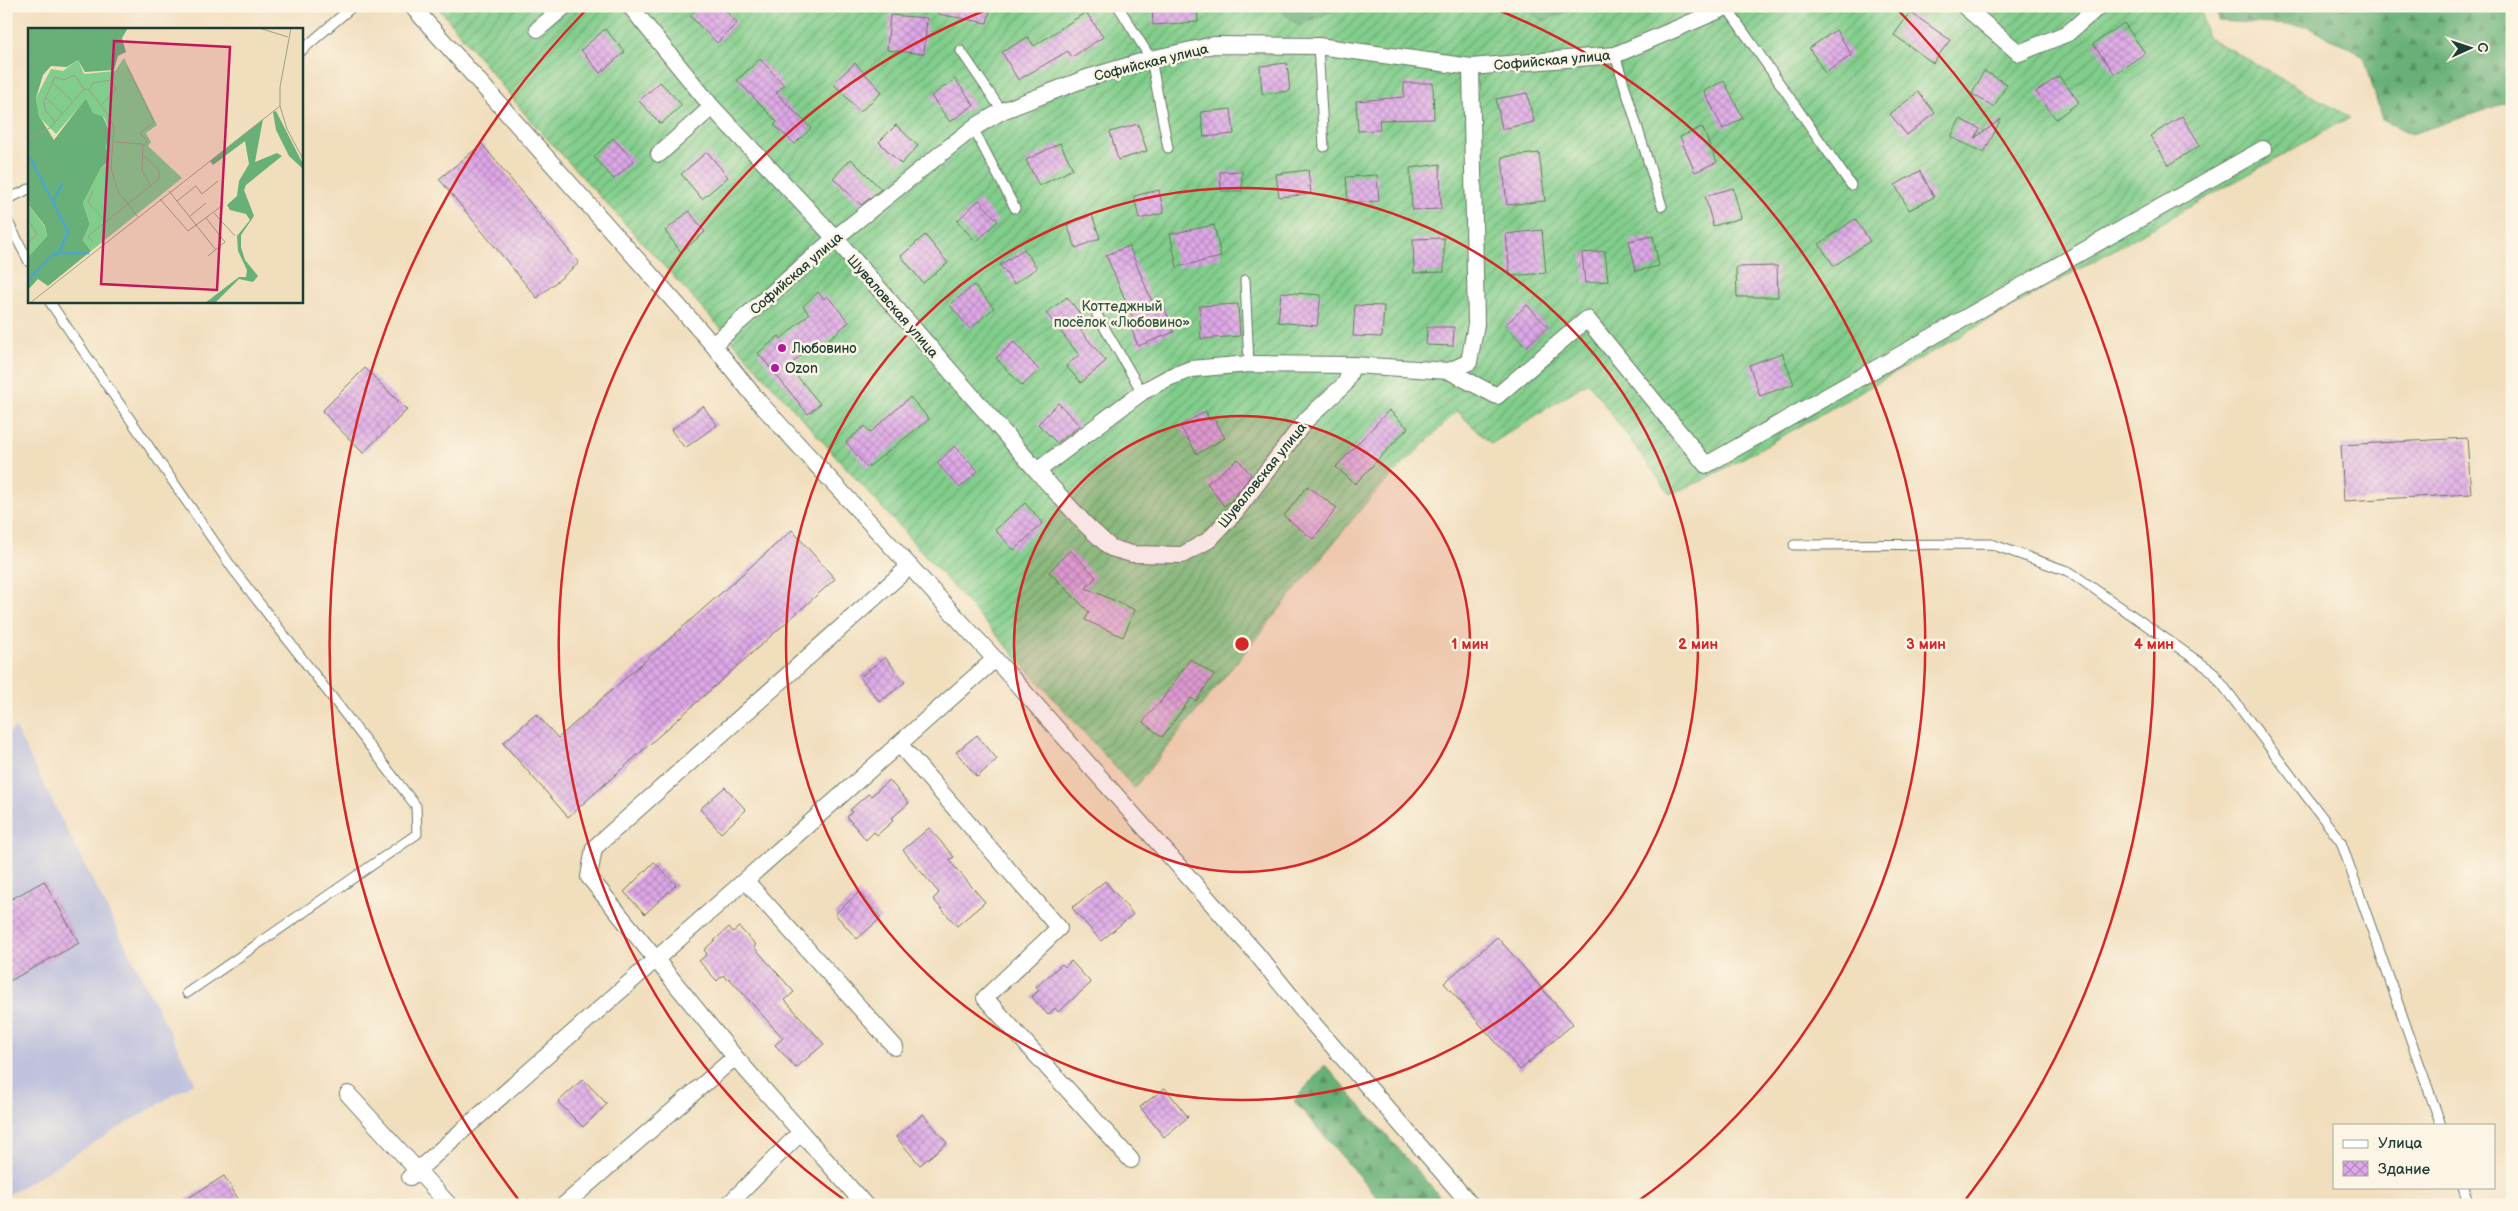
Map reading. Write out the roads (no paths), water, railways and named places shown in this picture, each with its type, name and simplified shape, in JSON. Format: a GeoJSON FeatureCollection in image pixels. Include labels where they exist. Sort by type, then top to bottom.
{"type":"FeatureCollection","features":[{"type":"Feature","properties":{"kind":"street"},"geometry":{"type":"LineString","coordinates":[[412,6],[714,346],[758,401],[910,566],[1256,952],[1316,1027],[1471,1205]]}},
{"type":"Feature","properties":{"kind":"street"},"geometry":{"type":"LineString","coordinates":[[538,29],[565,6]]}},
{"type":"Feature","properties":{"kind":"street"},"geometry":{"type":"LineString","coordinates":[[1964,6],[2019,53],[2068,33],[2099,6]]}},
{"type":"Feature","properties":{"kind":"street","name":"Софийская улица"},"geometry":{"type":"LineString","coordinates":[[714,346],[835,238],[973,128],[1002,111],[1087,78],[1151,58],[1214,45],[1318,46],[1471,67],[1615,55],[1728,7]]}},
{"type":"Feature","properties":{"kind":"street","name":"Шуваловская улица"},"geometry":{"type":"LineString","coordinates":[[639,10],[712,107],[835,238],[1036,471],[1086,525],[1111,548],[1132,554],[1182,555],[1209,540],[1230,518],[1307,419],[1345,384],[1353,366]]}},
{"type":"Feature","properties":{"kind":"street"},"geometry":{"type":"LineString","coordinates":[[1449,371],[1469,362],[1476,324],[1471,67]]}},
{"type":"Feature","properties":{"kind":"street"},"geometry":{"type":"LineString","coordinates":[[659,154],[712,107]]}},
{"type":"Feature","properties":{"kind":"street"},"geometry":{"type":"LineString","coordinates":[[1036,471],[1142,392],[1168,378],[1191,369],[1250,364],[1353,366],[1449,371],[1497,396],[1586,319],[1706,466],[2263,149]]}},
{"type":"Feature","properties":{"kind":"street"},"geometry":{"type":"LineString","coordinates":[[865,1205],[735,1057],[589,878],[594,848],[910,566]]}},
{"type":"Feature","properties":{"kind":"street"},"geometry":{"type":"LineString","coordinates":[[414,1173],[900,745],[994,659]]}},
{"type":"Feature","properties":{"kind":"street"},"geometry":{"type":"LineString","coordinates":[[900,745],[1059,928],[985,998],[1131,1160]]}},
{"type":"Feature","properties":{"kind":"street"},"geometry":{"type":"LineString","coordinates":[[746,881],[895,1047]]}},
{"type":"Feature","properties":{"kind":"street"},"geometry":{"type":"LineString","coordinates":[[564,1205],[735,1057]]}},
{"type":"Feature","properties":{"kind":"street"},"geometry":{"type":"LineString","coordinates":[[348,1094],[414,1173],[449,1205]]}},
{"type":"Feature","properties":{"kind":"street"},"geometry":{"type":"LineString","coordinates":[[728,1205],[800,1133]]}},
{"type":"Feature","properties":{"kind":"lane"},"geometry":{"type":"LineString","coordinates":[[302,50],[353,6]]}},
{"type":"Feature","properties":{"kind":"lane"},"geometry":{"type":"LineString","coordinates":[[1118,6],[1151,58],[1168,148]]}},
{"type":"Feature","properties":{"kind":"lane"},"geometry":{"type":"LineString","coordinates":[[1728,7],[1851,185]]}},
{"type":"Feature","properties":{"kind":"lane"},"geometry":{"type":"LineString","coordinates":[[1318,46],[1324,147]]}},
{"type":"Feature","properties":{"kind":"lane"},"geometry":{"type":"LineString","coordinates":[[961,51],[1002,111]]}},
{"type":"Feature","properties":{"kind":"lane"},"geometry":{"type":"LineString","coordinates":[[1615,55],[1662,206]]}},
{"type":"Feature","properties":{"kind":"lane"},"geometry":{"type":"LineString","coordinates":[[973,128],[1015,208]]}},
{"type":"Feature","properties":{"kind":"lane"},"geometry":{"type":"LineString","coordinates":[[6,200],[28,189]]}},
{"type":"Feature","properties":{"kind":"lane"},"geometry":{"type":"LineString","coordinates":[[6,218],[28,260]]}},
{"type":"Feature","properties":{"kind":"lane"},"geometry":{"type":"LineString","coordinates":[[1245,280],[1250,364]]}},
{"type":"Feature","properties":{"kind":"lane"},"geometry":{"type":"LineString","coordinates":[[50,302],[233,569],[416,806],[417,834],[187,993]]}},
{"type":"Feature","properties":{"kind":"lane"},"geometry":{"type":"LineString","coordinates":[[1097,315],[1142,392]]}},
{"type":"Feature","properties":{"kind":"lane"},"geometry":{"type":"LineString","coordinates":[[1794,545],[1992,544],[2070,572],[2212,671],[2341,842],[2441,1124]]}},
{"type":"Feature","properties":{"kind":"lane"},"geometry":{"type":"LineString","coordinates":[[2463,1188],[2469,1205]]}},
{"type":"Feature","properties":{"kind":"place","name":"Любовино"},"geometry":{"type":"Point","coordinates":[782,348]}},
{"type":"Feature","properties":{"kind":"place","name":"Ozon"},"geometry":{"type":"Point","coordinates":[775,368]}},
{"type":"Feature","properties":{"kind":"park label","name":"Коттеджный посёлок «Любовино»"},"geometry":{"type":"Point","coordinates":[1122,314]}}]}
